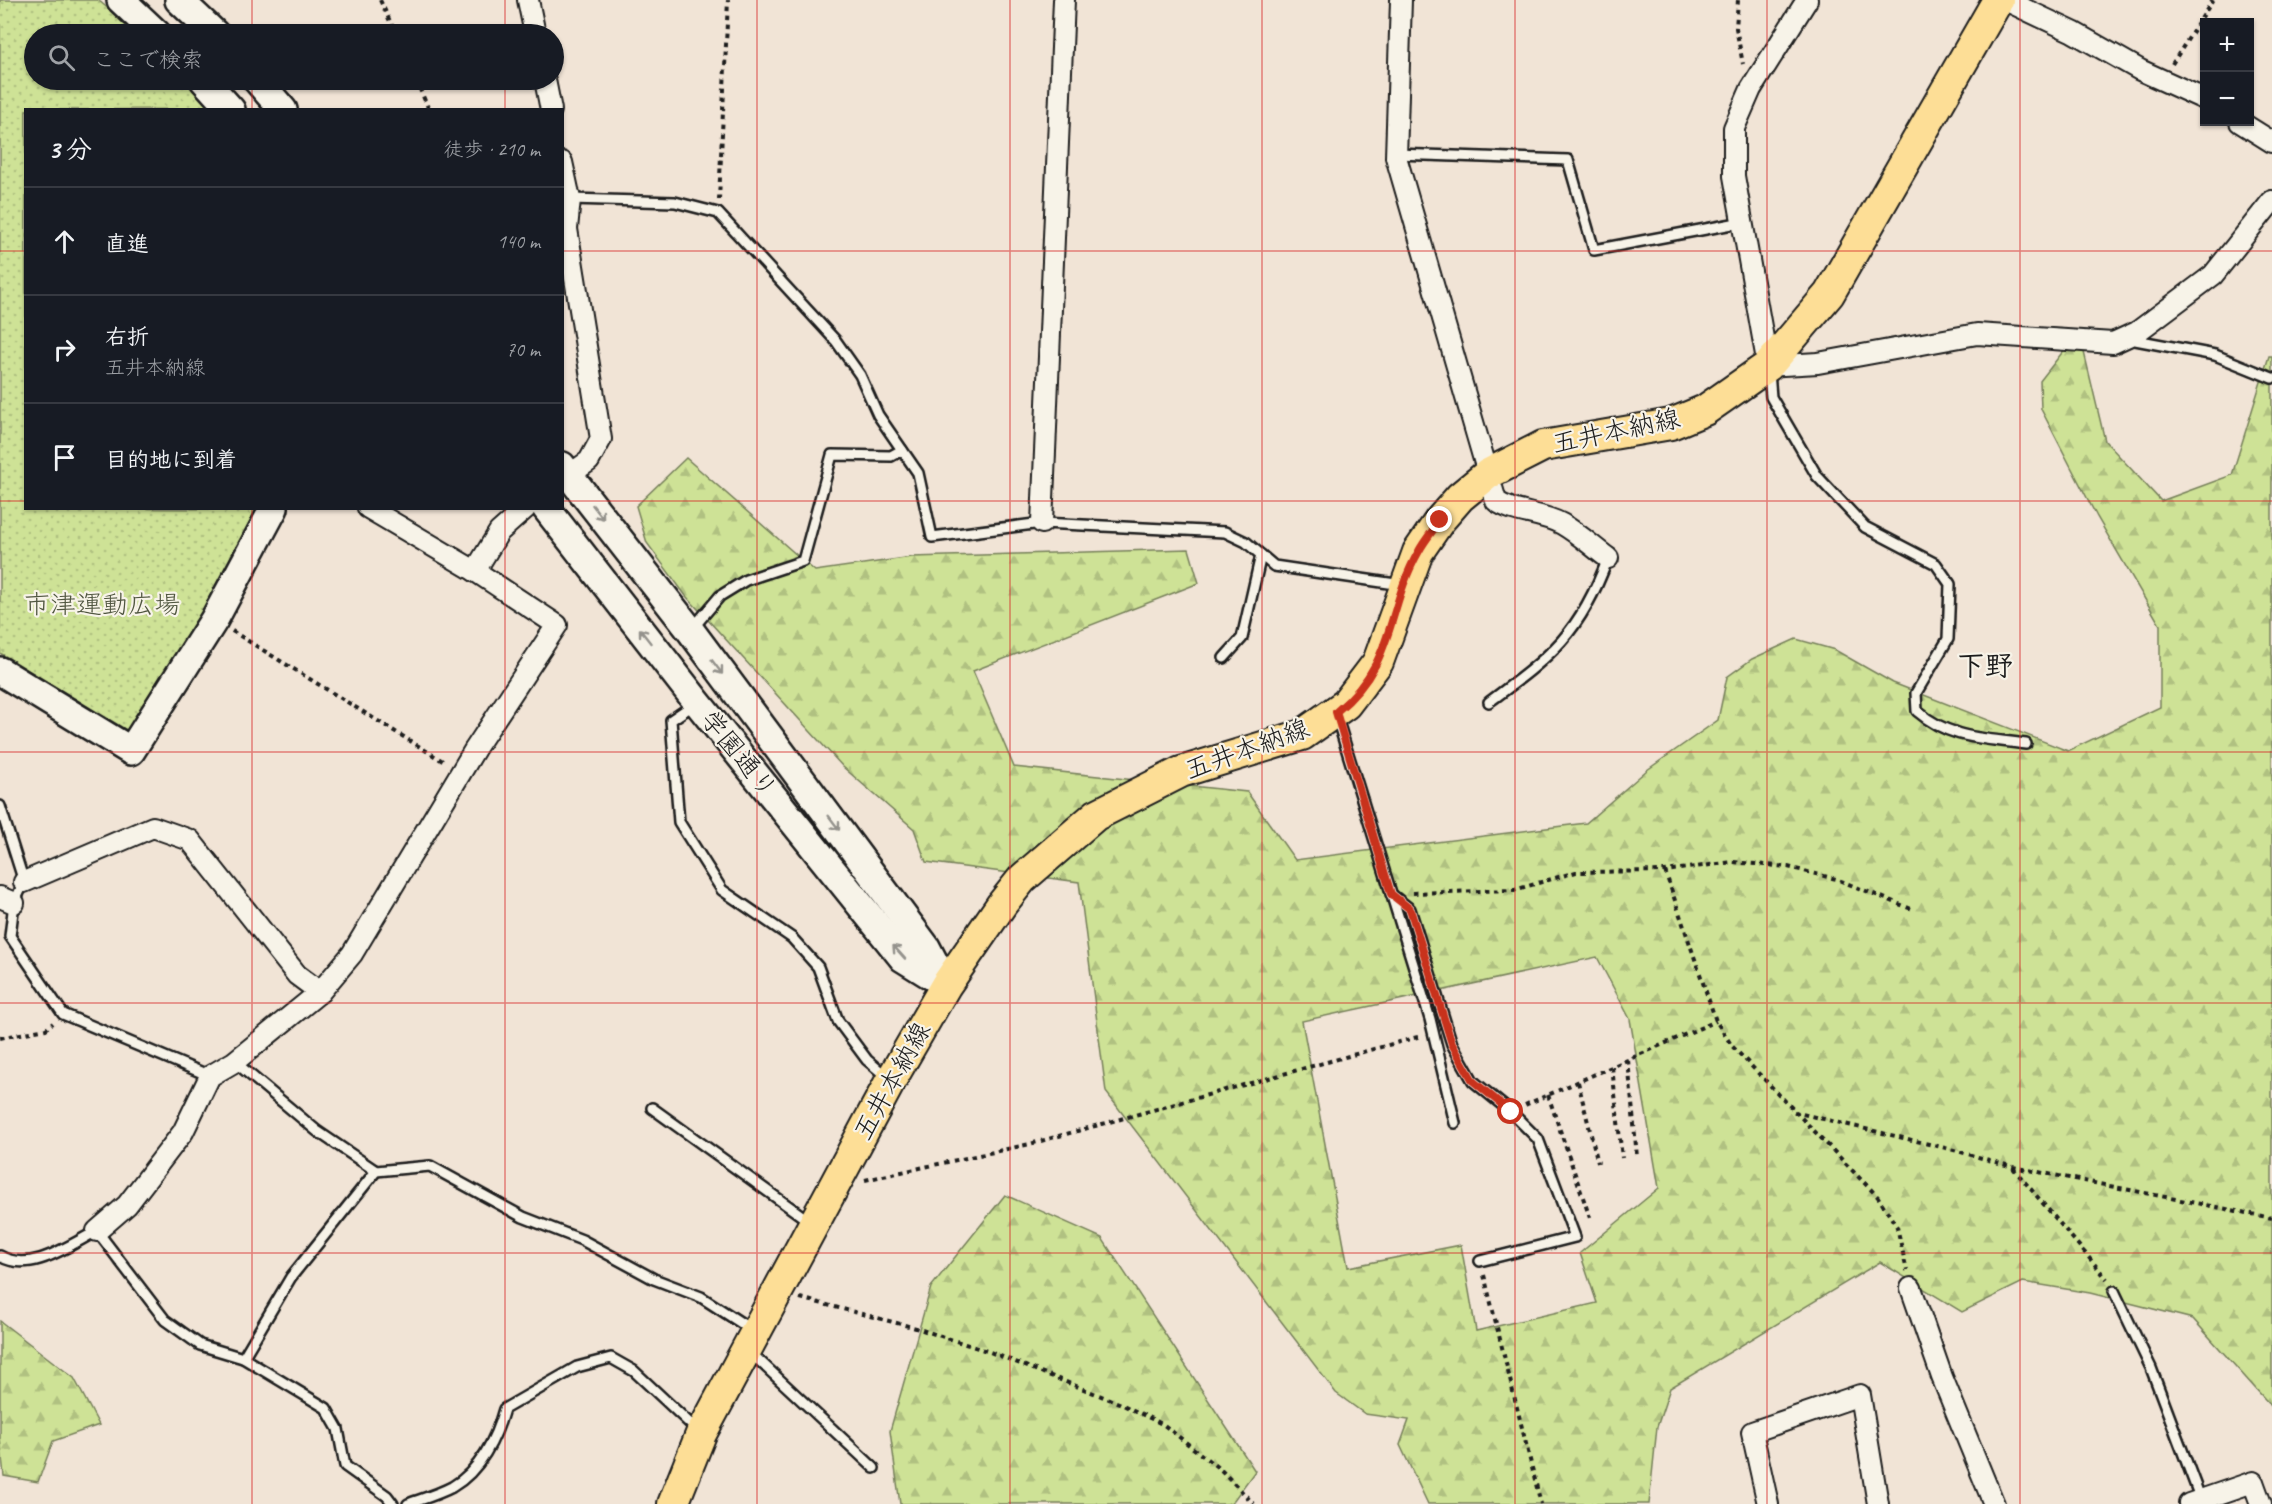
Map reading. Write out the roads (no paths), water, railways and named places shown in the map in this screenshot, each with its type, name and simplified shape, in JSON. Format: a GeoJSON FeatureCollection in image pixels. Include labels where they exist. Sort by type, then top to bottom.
{"type":"FeatureCollection","features":[{"type":"Feature","properties":{"kind":"main road","name":"五井本納線"},"geometry":{"type":"LineString","coordinates":[[673,1504],[701,1434],[891,1080],[946,985],[1022,879],[1096,815],[1181,772],[1302,735],[1336,712],[1363,685],[1378,662],[1389,638],[1418,552],[1440,520],[1461,497],[1488,474],[1543,446],[1671,424],[1705,410],[1768,366],[1829,294],[1998,0]]}},
{"type":"Feature","properties":{"kind":"street"},"geometry":{"type":"LineString","coordinates":[[121,0],[146,24]]}},
{"type":"Feature","properties":{"kind":"street"},"geometry":{"type":"LineString","coordinates":[[179,0],[204,24]]}},
{"type":"Feature","properties":{"kind":"street"},"geometry":{"type":"LineString","coordinates":[[528,0],[533,24]]}},
{"type":"Feature","properties":{"kind":"street"},"geometry":{"type":"LineString","coordinates":[[1042,523],[1064,0]]}},
{"type":"Feature","properties":{"kind":"street"},"geometry":{"type":"LineString","coordinates":[[1401,0],[1396,154],[1496,501],[1509,510],[1524,510],[1562,524],[1608,558]]}},
{"type":"Feature","properties":{"kind":"street"},"geometry":{"type":"LineString","coordinates":[[1807,0],[1751,89],[1734,128],[1734,176],[1768,366],[1818,363],[1977,334],[2113,342],[2137,332],[2213,275],[2272,201]]}},
{"type":"Feature","properties":{"kind":"street"},"geometry":{"type":"LineString","coordinates":[[2005,0],[2162,80],[2200,97]]}},
{"type":"Feature","properties":{"kind":"street"},"geometry":{"type":"LineString","coordinates":[[213,90],[229,108]]}},
{"type":"Feature","properties":{"kind":"street"},"geometry":{"type":"LineString","coordinates":[[266,90],[281,108]]}},
{"type":"Feature","properties":{"kind":"street"},"geometry":{"type":"LineString","coordinates":[[547,90],[551,108]]}},
{"type":"Feature","properties":{"kind":"street"},"geometry":{"type":"LineString","coordinates":[[2246,126],[2272,142]]}},
{"type":"Feature","properties":{"kind":"street"},"geometry":{"type":"LineString","coordinates":[[564,172],[570,200],[567,229],[601,439],[589,461],[565,474],[690,630],[926,947],[946,985]]}},
{"type":"Feature","properties":{"kind":"street"},"geometry":{"type":"LineString","coordinates":[[0,671],[131,752],[214,620],[273,510]]}},
{"type":"Feature","properties":{"kind":"street"},"geometry":{"type":"LineString","coordinates":[[97,1232],[126,1205],[183,1132],[210,1076],[234,1062],[320,992],[352,954],[462,773],[556,625],[475,571],[371,510]]}},
{"type":"Feature","properties":{"kind":"street"},"geometry":{"type":"LineString","coordinates":[[475,571],[499,532],[524,510]]}},
{"type":"Feature","properties":{"kind":"street","name":"学園通り"},"geometry":{"type":"LineString","coordinates":[[548,510],[697,702],[903,957],[946,985]]}},
{"type":"Feature","properties":{"kind":"street"},"geometry":{"type":"LineString","coordinates":[[24,882],[153,827],[190,840],[297,975],[320,992]]}},
{"type":"Feature","properties":{"kind":"street"},"geometry":{"type":"LineString","coordinates":[[1911,1288],[1942,1377],[1994,1504]]}},
{"type":"Feature","properties":{"kind":"street"},"geometry":{"type":"LineString","coordinates":[[1768,1504],[1752,1432],[1860,1395],[1878,1504]]}},
{"type":"Feature","properties":{"kind":"street"},"geometry":{"type":"LineString","coordinates":[[2195,1502],[2253,1482],[2261,1504]]}},
{"type":"Feature","properties":{"kind":"lane"},"geometry":{"type":"LineString","coordinates":[[1396,154],[1568,160],[1594,250],[1743,222]]}},
{"type":"Feature","properties":{"kind":"lane"},"geometry":{"type":"LineString","coordinates":[[570,200],[675,201],[718,213],[836,341],[860,375],[878,415],[918,473],[932,537],[1042,523],[1225,532],[1246,542],[1274,566],[1405,585]]}},
{"type":"Feature","properties":{"kind":"lane"},"geometry":{"type":"LineString","coordinates":[[2125,338],[2214,355],[2272,378]]}},
{"type":"Feature","properties":{"kind":"lane"},"geometry":{"type":"LineString","coordinates":[[1768,366],[1771,397],[1817,476],[1865,527],[1936,564],[1950,584],[1948,639],[1916,693],[1917,711],[1931,723],[1971,738],[2026,744]]}},
{"type":"Feature","properties":{"kind":"lane"},"geometry":{"type":"LineString","coordinates":[[690,630],[720,596],[746,580],[802,561],[832,455],[891,456],[902,450]]}},
{"type":"Feature","properties":{"kind":"lane"},"geometry":{"type":"LineString","coordinates":[[1224,658],[1242,638],[1261,555]]}},
{"type":"Feature","properties":{"kind":"lane"},"geometry":{"type":"LineString","coordinates":[[1489,702],[1553,653],[1594,597],[1608,558]]}},
{"type":"Feature","properties":{"kind":"lane"},"geometry":{"type":"LineString","coordinates":[[697,702],[671,720],[679,822],[722,890],[792,938],[818,967],[838,1021],[867,1060],[891,1080]]}},
{"type":"Feature","properties":{"kind":"lane"},"geometry":{"type":"LineString","coordinates":[[1336,712],[1434,1033],[1455,1123]]}},
{"type":"Feature","properties":{"kind":"lane"},"geometry":{"type":"LineString","coordinates":[[0,806],[24,882],[7,900],[10,936],[63,1014],[210,1076]]}},
{"type":"Feature","properties":{"kind":"lane"},"geometry":{"type":"LineString","coordinates":[[1391,894],[1410,909],[1452,1044],[1473,1081],[1511,1112],[1538,1139],[1575,1237],[1480,1260]]}},
{"type":"Feature","properties":{"kind":"lane"},"geometry":{"type":"LineString","coordinates":[[234,1062],[317,1131],[376,1171],[430,1166],[522,1216],[582,1240],[654,1279],[701,1297],[752,1341],[874,1468]]}},
{"type":"Feature","properties":{"kind":"lane"},"geometry":{"type":"LineString","coordinates":[[652,1108],[814,1225]]}},
{"type":"Feature","properties":{"kind":"lane"},"geometry":{"type":"LineString","coordinates":[[243,1358],[291,1277],[376,1171]]}},
{"type":"Feature","properties":{"kind":"lane"},"geometry":{"type":"LineString","coordinates":[[0,1256],[7,1260],[35,1261],[97,1232],[165,1320],[200,1345],[243,1358],[326,1408],[338,1429],[345,1466],[387,1496],[393,1504]]}},
{"type":"Feature","properties":{"kind":"lane"},"geometry":{"type":"LineString","coordinates":[[2114,1291],[2151,1368],[2195,1502]]}},
{"type":"Feature","properties":{"kind":"lane"},"geometry":{"type":"LineString","coordinates":[[408,1504],[453,1487],[475,1467],[497,1434],[504,1409],[577,1367],[611,1358],[634,1371],[701,1434]]}},
{"type":"Feature","properties":{"kind":"district","name":"下野"},"geometry":{"type":"Point","coordinates":[1985,665]}},
{"type":"Feature","properties":{"kind":"park label","name":"市津運動広場"},"geometry":{"type":"Point","coordinates":[102,604]}}]}
